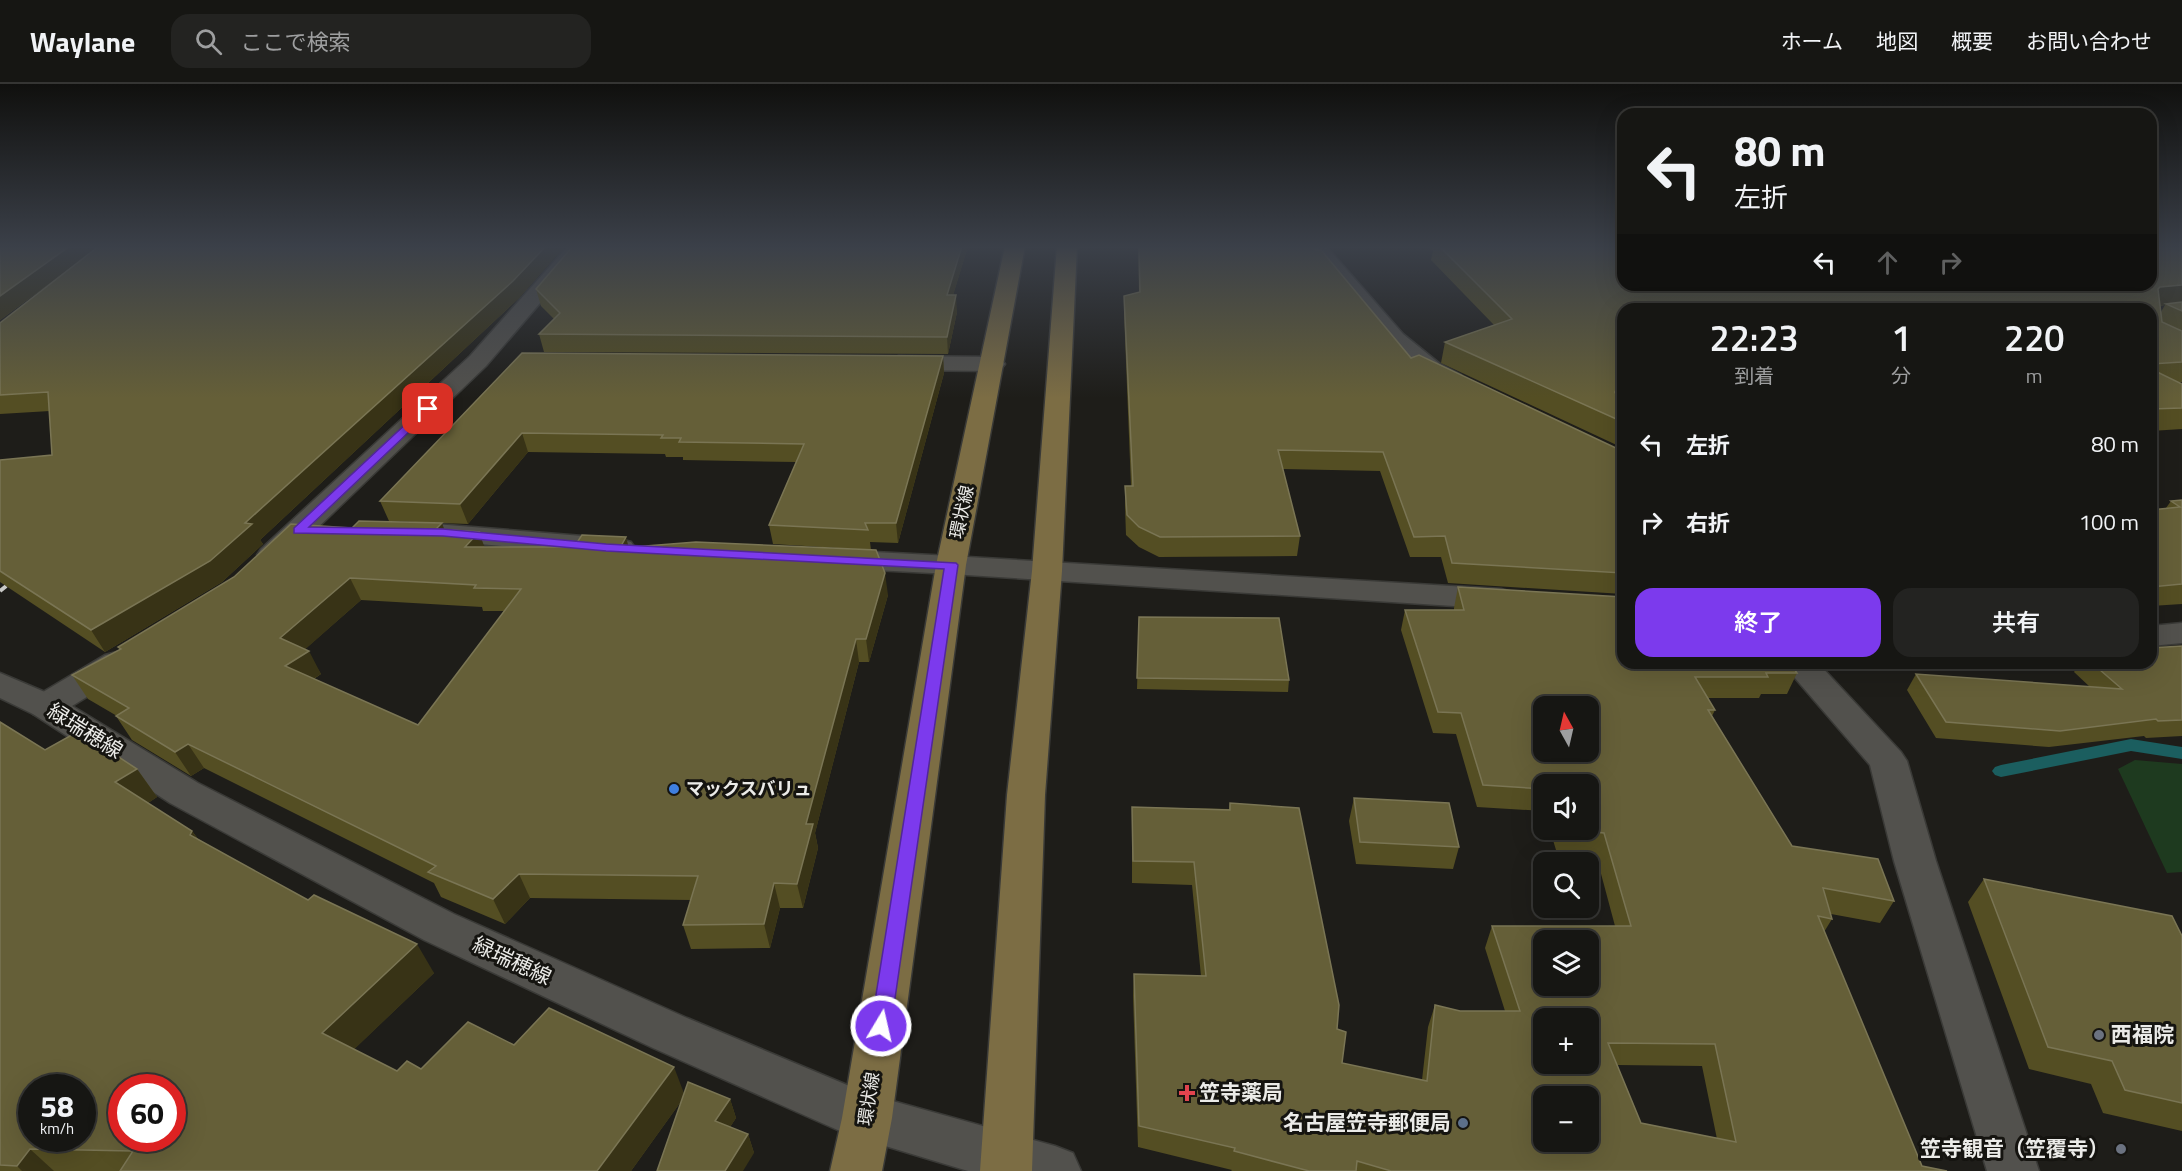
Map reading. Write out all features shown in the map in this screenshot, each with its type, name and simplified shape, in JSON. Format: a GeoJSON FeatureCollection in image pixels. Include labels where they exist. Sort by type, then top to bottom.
{"type":"FeatureCollection","features":[{"type":"Feature","properties":{"kind":"main road","name":"環状線"},"geometry":{"type":"LineString","coordinates":[[856,1171],[867,1118],[951,565],[1006,297]]}},
{"type":"Feature","properties":{"kind":"main road"},"geometry":{"type":"LineString","coordinates":[[1006,1164],[1026,795],[1047,571],[1064,297]]}},
{"type":"Feature","properties":{"kind":"street"},"geometry":{"type":"LineString","coordinates":[[250,575],[490,361],[540,297]]}},
{"type":"Feature","properties":{"kind":"street"},"geometry":{"type":"LineString","coordinates":[[1359,297],[1405,351],[1433,371],[1476,391]]}},
{"type":"Feature","properties":{"kind":"street"},"geometry":{"type":"LineString","coordinates":[[873,363],[993,364]]}},
{"type":"Feature","properties":{"kind":"street"},"geometry":{"type":"LineString","coordinates":[[298,530],[332,531]]}},
{"type":"Feature","properties":{"kind":"street"},"geometry":{"type":"LineString","coordinates":[[410,532],[642,549]]}},
{"type":"Feature","properties":{"kind":"street"},"geometry":{"type":"LineString","coordinates":[[809,558],[1529,601]]}},
{"type":"Feature","properties":{"kind":"street"},"geometry":{"type":"LineString","coordinates":[[2157,635],[2182,633]]}},
{"type":"Feature","properties":{"kind":"street"},"geometry":{"type":"LineString","coordinates":[[46,706],[135,651]]}},
{"type":"Feature","properties":{"kind":"street"},"geometry":{"type":"LineString","coordinates":[[1804,669],[1888,761],[1915,861],[2013,1171]]}},
{"type":"Feature","properties":{"kind":"street","name":"緑瑞穂線"},"geometry":{"type":"LineString","coordinates":[[0,684],[46,706],[184,793],[439,927],[670,1033],[867,1118],[1006,1164],[1055,1171]]}},
{"type":"Feature","properties":{"kind":"green space"},"geometry":{"type":"Polygon","coordinates":[[[2135,760],[2182,764],[2182,872],[2167,873],[2118,769],[2135,760]]]}},
{"type":"Feature","properties":{"kind":"building"},"geometry":{"type":"Polygon","coordinates":[[[34,297],[496,297],[245,523],[252,524],[210,561],[91,630],[0,571],[0,460],[52,455],[48,392],[0,395],[0,323],[34,297]]]}},
{"type":"Feature","properties":{"kind":"building"},"geometry":{"type":"Polygon","coordinates":[[[544,297],[956,297],[947,337],[539,334],[560,313],[544,297]]]}},
{"type":"Feature","properties":{"kind":"building"},"geometry":{"type":"Polygon","coordinates":[[[1124,297],[1360,297],[1411,358],[1419,355],[1617,449],[1617,573],[1452,563],[1445,536],[1414,537],[1383,452],[1278,450],[1300,536],[1160,537],[1139,527],[1127,515],[1125,486],[1133,486],[1124,297]]]}},
{"type":"Feature","properties":{"kind":"building"},"geometry":{"type":"Polygon","coordinates":[[[1490,297],[2159,297],[2162,322],[2182,331],[2182,362],[2157,364],[2157,303],[1617,303],[1617,388],[1615,392],[1617,419],[1445,342],[1512,319],[1490,297]]]}},
{"type":"Feature","properties":{"kind":"building"},"geometry":{"type":"Polygon","coordinates":[[[2182,302],[2182,311],[2166,304],[2182,302]]]}},
{"type":"Feature","properties":{"kind":"building"},"geometry":{"type":"Polygon","coordinates":[[[522,353],[943,356],[896,523],[865,523],[868,530],[769,525],[804,444],[679,442],[681,438],[661,438],[663,435],[522,433],[460,504],[380,501],[522,353]]]}},
{"type":"Feature","properties":{"kind":"building"},"geometry":{"type":"Polygon","coordinates":[[[2157,372],[2182,384],[2182,408],[2157,409],[2157,372]]]}},
{"type":"Feature","properties":{"kind":"building"},"geometry":{"type":"Polygon","coordinates":[[[2182,500],[2182,584],[2157,586],[2157,509],[2180,507],[2171,501],[2182,500]]]}},
{"type":"Feature","properties":{"kind":"building"},"geometry":{"type":"Polygon","coordinates":[[[359,521],[442,523],[436,529],[479,532],[465,547],[574,547],[582,535],[626,537],[620,548],[696,542],[876,550],[885,573],[866,639],[856,639],[806,824],[813,824],[797,884],[774,883],[764,924],[683,925],[698,876],[519,874],[493,899],[428,872],[436,866],[188,744],[175,752],[116,716],[129,708],[72,675],[121,649],[118,647],[234,577],[291,524],[352,528],[359,521]],[[350,578],[280,638],[309,651],[285,666],[418,725],[521,589],[474,588],[476,585],[350,578]]]}},
{"type":"Feature","properties":{"kind":"building"},"geometry":{"type":"Polygon","coordinates":[[[1458,587],[1617,597],[1617,669],[1794,669],[1797,673],[1766,673],[1768,677],[1695,677],[1715,710],[1708,710],[1792,846],[1878,859],[1894,901],[1823,888],[1832,919],[1818,916],[1922,1166],[1947,1171],[1391,1171],[1357,1161],[1356,1171],[1309,1171],[1234,1151],[1235,1148],[1139,1126],[1134,974],[1206,976],[1194,862],[1133,861],[1132,807],[1230,810],[1230,803],[1299,808],[1339,1005],[1337,1029],[1346,1032],[1342,1063],[1427,1081],[1435,1005],[1460,1011],[1520,1011],[1492,926],[1631,926],[1604,833],[1599,832],[1599,774],[1533,774],[1533,788],[1483,785],[1461,713],[1438,712],[1405,610],[1464,610],[1458,587]],[[1608,1043],[1641,1123],[1736,1142],[1715,1044],[1608,1043]]]}},
{"type":"Feature","properties":{"kind":"building"},"geometry":{"type":"Polygon","coordinates":[[[1139,617],[1279,618],[1289,680],[1137,678],[1139,617]]]}},
{"type":"Feature","properties":{"kind":"building"},"geometry":{"type":"Polygon","coordinates":[[[2182,646],[2182,720],[2158,721],[2156,719],[2060,731],[1946,722],[1916,674],[2122,689],[2099,669],[2157,669],[2157,648],[2182,646]]]}},
{"type":"Feature","properties":{"kind":"building"},"geometry":{"type":"Polygon","coordinates":[[[0,722],[45,750],[79,731],[137,769],[115,782],[192,831],[190,835],[308,900],[314,895],[417,944],[322,1033],[397,1071],[407,1061],[421,1069],[468,1022],[514,1045],[549,1008],[674,1067],[597,1171],[120,1171],[132,1152],[186,1152],[186,1074],[108,1074],[108,1151],[96,1150],[96,1074],[18,1074],[18,1152],[28,1152],[17,1166],[0,1165],[0,722]]]}},
{"type":"Feature","properties":{"kind":"building"},"geometry":{"type":"Polygon","coordinates":[[[1354,798],[1449,803],[1459,847],[1360,842],[1354,798]]]}},
{"type":"Feature","properties":{"kind":"building","name":"西福院"},"geometry":{"type":"Polygon","coordinates":[[[1984,879],[2172,916],[2182,936],[2182,1103],[2125,1090],[2112,1061],[2048,1047],[1984,879]]]}},
{"type":"Feature","properties":{"kind":"building"},"geometry":{"type":"Polygon","coordinates":[[[688,1082],[730,1099],[715,1121],[748,1134],[725,1171],[657,1171],[688,1082]]]}},
{"type":"Feature","properties":{"kind":"waterway"},"geometry":{"type":"LineString","coordinates":[[2001,771],[2131,745],[2182,753]]}},
{"type":"Feature","properties":{"kind":"railway"},"geometry":{"type":"LineString","coordinates":[[0,591],[20,575]]}},
{"type":"Feature","properties":{"kind":"place","name":"マックスバリュ"},"geometry":{"type":"Point","coordinates":[674,789]}},
{"type":"Feature","properties":{"kind":"place","name":"西福院"},"geometry":{"type":"Point","coordinates":[2099,1035]}},
{"type":"Feature","properties":{"kind":"place","name":"笠寺薬局"},"geometry":{"type":"Point","coordinates":[1187,1093]}},
{"type":"Feature","properties":{"kind":"place","name":"名古屋笠寺郵便局"},"geometry":{"type":"Point","coordinates":[1463,1123]}},
{"type":"Feature","properties":{"kind":"place","name":"笠寺観音（笠覆寺）"},"geometry":{"type":"Point","coordinates":[2121,1149]}},
{"type":"Feature","properties":{"kind":"route"},"geometry":{"type":"LineString","coordinates":[[428,409],[298,530],[443,533],[606,547],[951,565],[881,1026]]}}]}
